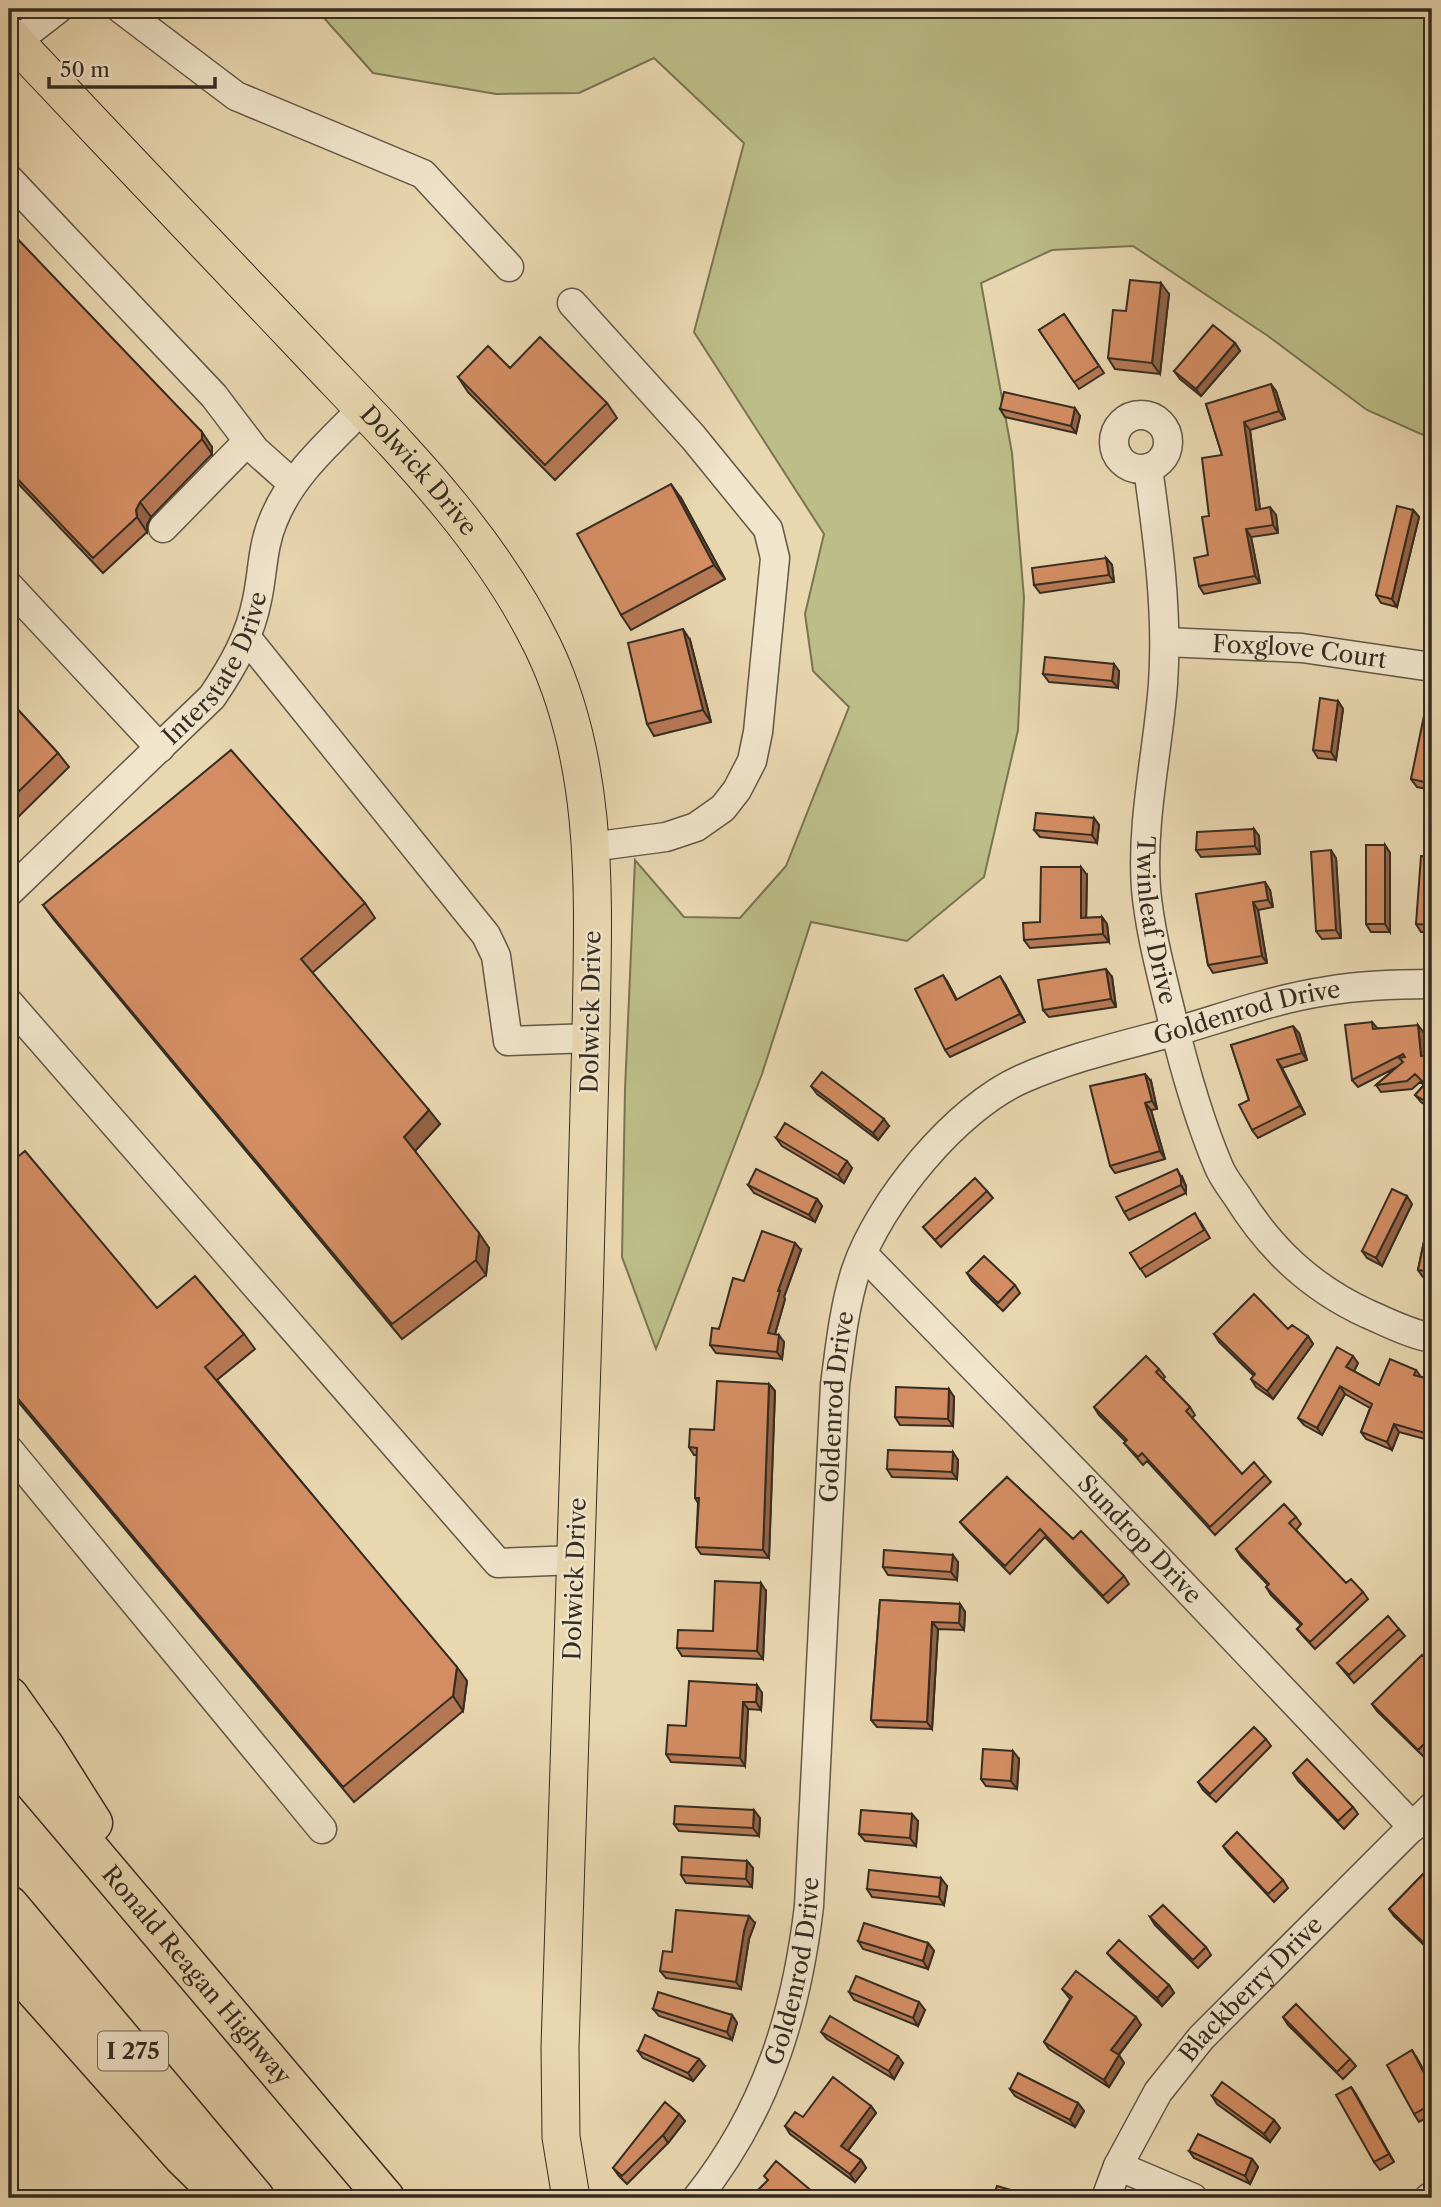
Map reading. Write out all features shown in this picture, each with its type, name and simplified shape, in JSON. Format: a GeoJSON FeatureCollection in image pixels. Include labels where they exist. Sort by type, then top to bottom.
{"type":"FeatureCollection","features":[{"type":"Feature","properties":{"kind":"highway"},"geometry":{"type":"LineString","coordinates":[[9,1696],[45,1747],[174,1949]]}},
{"type":"Feature","properties":{"kind":"highway","name":"Ronald Reagan Highway"},"geometry":{"type":"LineString","coordinates":[[9,1754],[385,2198]]}},
{"type":"Feature","properties":{"kind":"highway","name":"I 275"},"geometry":{"type":"LineString","coordinates":[[9,1905],[255,2198]]}},
{"type":"Feature","properties":{"kind":"highway"},"geometry":{"type":"LineString","coordinates":[[9,1961],[182,2156],[225,2198]]}},
{"type":"Feature","properties":{"kind":"main road","name":"Dolwick Drive"},"geometry":{"type":"LineString","coordinates":[[11,41],[363,408],[475,535],[506,578],[544,649],[561,691],[581,765],[591,847],[593,902],[560,2047],[561,2137],[571,2198]]}},
{"type":"Feature","properties":{"kind":"street"},"geometry":{"type":"LineString","coordinates":[[11,41],[58,9]]}},
{"type":"Feature","properties":{"kind":"street"},"geometry":{"type":"LineString","coordinates":[[121,9],[236,96],[423,174],[509,267]]}},
{"type":"Feature","properties":{"kind":"street"},"geometry":{"type":"LineString","coordinates":[[9,179],[214,396],[254,450],[292,483]]}},
{"type":"Feature","properties":{"kind":"street"},"geometry":{"type":"LineString","coordinates":[[572,303],[693,437],[753,511],[768,530],[775,558],[756,741],[752,761],[737,790],[723,808],[696,827],[666,837],[591,847]]}},
{"type":"Feature","properties":{"kind":"street","name":"Interstate Drive"},"geometry":{"type":"LineString","coordinates":[[9,892],[212,696],[233,667],[246,637],[258,598],[265,544],[281,502],[292,483],[363,408]]}},
{"type":"Feature","properties":{"kind":"street"},"geometry":{"type":"LineString","coordinates":[[163,528],[248,441]]}},
{"type":"Feature","properties":{"kind":"street","name":"Twinleaf Drive"},"geometry":{"type":"LineString","coordinates":[[1148,468],[1161,566],[1164,642],[1163,686],[1148,800],[1146,887],[1150,929],[1196,1103],[1218,1167],[1250,1217],[1301,1274],[1338,1300],[1407,1331],[1432,1338]]}},
{"type":"Feature","properties":{"kind":"street"},"geometry":{"type":"LineString","coordinates":[[9,586],[160,748]]}},
{"type":"Feature","properties":{"kind":"street"},"geometry":{"type":"LineString","coordinates":[[246,637],[486,935],[496,956],[508,1041],[590,1038]]}},
{"type":"Feature","properties":{"kind":"street","name":"Foxglove Court"},"geometry":{"type":"LineString","coordinates":[[1164,642],[1302,648],[1432,667]]}},
{"type":"Feature","properties":{"kind":"street","name":"Goldenrod Drive"},"geometry":{"type":"LineString","coordinates":[[696,2198],[717,2173],[749,2121],[770,2077],[791,2011],[804,1952],[809,1906],[835,1385],[841,1337],[856,1270],[891,1204],[916,1168],[951,1128],[987,1099],[1021,1079],[1099,1052],[1325,991],[1393,984],[1432,984]]}},
{"type":"Feature","properties":{"kind":"street"},"geometry":{"type":"LineString","coordinates":[[9,1003],[498,1563],[576,1560]]}},
{"type":"Feature","properties":{"kind":"street","name":"Sundrop Drive"},"geometry":{"type":"LineString","coordinates":[[864,1255],[1423,1817]]}},
{"type":"Feature","properties":{"kind":"street"},"geometry":{"type":"LineString","coordinates":[[9,1450],[322,1829]]}},
{"type":"Feature","properties":{"kind":"street","name":"Blackberry Drive"},"geometry":{"type":"LineString","coordinates":[[1106,2198],[1118,2166],[1158,2092],[1201,2038],[1423,1817]]}},
{"type":"Feature","properties":{"kind":"street"},"geometry":{"type":"LineString","coordinates":[[1118,2166],[1193,2198]]}},
{"type":"Feature","properties":{"kind":"green space"},"geometry":{"type":"Polygon","coordinates":[[[316,9],[1432,9],[1432,439],[1367,410],[1268,336],[1133,246],[1052,250],[981,283],[1012,453],[1024,598],[1018,730],[984,877],[907,941],[811,922],[762,1074],[656,1349],[622,1257],[625,1090],[635,860],[684,917],[740,918],[786,866],[849,707],[813,671],[805,614],[824,534],[694,332],[744,143],[654,58],[579,93],[496,94],[373,73],[316,9]]]}},
{"type":"Feature","properties":{"kind":"building"},"geometry":{"type":"Polygon","coordinates":[[[9,230],[202,432],[202,439],[140,502],[136,510],[137,517],[93,558],[9,470],[9,230]]]}},
{"type":"Feature","properties":{"kind":"building"},"geometry":{"type":"Polygon","coordinates":[[[1130,280],[1161,283],[1152,363],[1108,358],[1113,310],[1126,311],[1130,280]]]}},
{"type":"Feature","properties":{"kind":"building"},"geometry":{"type":"Polygon","coordinates":[[[1064,314],[1099,366],[1074,382],[1039,330],[1064,314]]]}},
{"type":"Feature","properties":{"kind":"building"},"geometry":{"type":"Polygon","coordinates":[[[1213,325],[1235,343],[1196,389],[1174,371],[1213,325]]]}},
{"type":"Feature","properties":{"kind":"building"},"geometry":{"type":"Polygon","coordinates":[[[540,337],[607,403],[545,465],[458,377],[488,346],[510,368],[540,337]]]}},
{"type":"Feature","properties":{"kind":"building"},"geometry":{"type":"Polygon","coordinates":[[[1271,384],[1279,411],[1244,422],[1256,510],[1270,507],[1273,525],[1246,529],[1255,576],[1199,586],[1194,558],[1208,555],[1202,517],[1209,516],[1202,458],[1222,455],[1206,404],[1271,384]]]}},
{"type":"Feature","properties":{"kind":"building"},"geometry":{"type":"Polygon","coordinates":[[[1004,392],[1075,408],[1071,426],[1000,409],[1004,392]]]}},
{"type":"Feature","properties":{"kind":"building"},"geometry":{"type":"Polygon","coordinates":[[[671,484],[714,565],[621,615],[577,534],[671,484]]]}},
{"type":"Feature","properties":{"kind":"building"},"geometry":{"type":"Polygon","coordinates":[[[1397,506],[1413,510],[1392,599],[1376,595],[1397,506]]]}},
{"type":"Feature","properties":{"kind":"building"},"geometry":{"type":"Polygon","coordinates":[[[1106,558],[1109,575],[1034,585],[1032,568],[1106,558]]]}},
{"type":"Feature","properties":{"kind":"building"},"geometry":{"type":"Polygon","coordinates":[[[683,629],[703,710],[647,724],[628,643],[683,629]]]}},
{"type":"Feature","properties":{"kind":"building"},"geometry":{"type":"Polygon","coordinates":[[[1045,657],[1114,664],[1112,681],[1043,674],[1045,657]]]}},
{"type":"Feature","properties":{"kind":"building"},"geometry":{"type":"Polygon","coordinates":[[[1320,698],[1338,701],[1331,752],[1313,750],[1320,698]]]}},
{"type":"Feature","properties":{"kind":"building"},"geometry":{"type":"Polygon","coordinates":[[[9,700],[58,753],[9,801],[9,700]]]}},
{"type":"Feature","properties":{"kind":"building"},"geometry":{"type":"Polygon","coordinates":[[[1426,706],[1432,707],[1432,767],[1429,783],[1411,779],[1426,706]]]}},
{"type":"Feature","properties":{"kind":"building"},"geometry":{"type":"Polygon","coordinates":[[[231,750],[365,903],[301,959],[429,1110],[404,1137],[479,1233],[476,1260],[392,1324],[43,905],[231,750]]]}},
{"type":"Feature","properties":{"kind":"building"},"geometry":{"type":"Polygon","coordinates":[[[1036,813],[1094,818],[1092,835],[1034,830],[1036,813]]]}},
{"type":"Feature","properties":{"kind":"building"},"geometry":{"type":"Polygon","coordinates":[[[1254,829],[1255,846],[1196,850],[1197,832],[1254,829]]]}},
{"type":"Feature","properties":{"kind":"building"},"geometry":{"type":"Polygon","coordinates":[[[1366,845],[1385,845],[1385,924],[1366,924],[1366,845]]]}},
{"type":"Feature","properties":{"kind":"building"},"geometry":{"type":"Polygon","coordinates":[[[1331,850],[1336,930],[1316,931],[1311,852],[1331,850]]]}},
{"type":"Feature","properties":{"kind":"building"},"geometry":{"type":"Polygon","coordinates":[[[1421,856],[1432,857],[1432,925],[1416,924],[1421,856]]]}},
{"type":"Feature","properties":{"kind":"building"},"geometry":{"type":"Polygon","coordinates":[[[1041,867],[1081,867],[1081,918],[1102,917],[1103,934],[1024,940],[1023,923],[1040,922],[1041,867]]]}},
{"type":"Feature","properties":{"kind":"building"},"geometry":{"type":"Polygon","coordinates":[[[1265,882],[1268,900],[1253,902],[1262,956],[1208,965],[1196,894],[1265,882]]]}},
{"type":"Feature","properties":{"kind":"building"},"geometry":{"type":"Polygon","coordinates":[[[1106,969],[1111,999],[1043,1010],[1038,980],[1106,969]]]}},
{"type":"Feature","properties":{"kind":"building"},"geometry":{"type":"Polygon","coordinates":[[[943,975],[956,1000],[1000,976],[1020,1014],[945,1050],[915,989],[943,975]]]}},
{"type":"Feature","properties":{"kind":"building"},"geometry":{"type":"Polygon","coordinates":[[[1372,1022],[1373,1029],[1418,1025],[1421,1056],[1432,1055],[1432,1104],[1415,1095],[1425,1084],[1415,1074],[1407,1081],[1376,1085],[1403,1062],[1399,1058],[1405,1057],[1403,1054],[1352,1080],[1345,1025],[1372,1022]]]}},
{"type":"Feature","properties":{"kind":"building"},"geometry":{"type":"Polygon","coordinates":[[[1293,1026],[1302,1053],[1277,1060],[1300,1106],[1252,1130],[1239,1105],[1249,1100],[1231,1045],[1293,1026]]]}},
{"type":"Feature","properties":{"kind":"building"},"geometry":{"type":"Polygon","coordinates":[[[822,1072],[884,1119],[873,1133],[811,1086],[822,1072]]]}},
{"type":"Feature","properties":{"kind":"building"},"geometry":{"type":"Polygon","coordinates":[[[1145,1074],[1152,1101],[1145,1103],[1160,1151],[1110,1166],[1090,1086],[1145,1074]]]}},
{"type":"Feature","properties":{"kind":"building"},"geometry":{"type":"Polygon","coordinates":[[[785,1123],[847,1161],[838,1175],[776,1138],[785,1123]]]}},
{"type":"Feature","properties":{"kind":"building"},"geometry":{"type":"Polygon","coordinates":[[[25,1151],[157,1308],[195,1276],[244,1334],[205,1367],[457,1667],[453,1696],[343,1787],[9,1388],[9,1164],[25,1151]]]}},
{"type":"Feature","properties":{"kind":"building"},"geometry":{"type":"Polygon","coordinates":[[[756,1169],[817,1199],[809,1215],[748,1185],[756,1169]]]}},
{"type":"Feature","properties":{"kind":"building"},"geometry":{"type":"Polygon","coordinates":[[[1177,1169],[1181,1185],[1124,1212],[1116,1197],[1177,1169]]]}},
{"type":"Feature","properties":{"kind":"building"},"geometry":{"type":"Polygon","coordinates":[[[975,1178],[987,1191],[935,1240],[923,1227],[975,1178]]]}},
{"type":"Feature","properties":{"kind":"building"},"geometry":{"type":"Polygon","coordinates":[[[1392,1189],[1407,1196],[1376,1258],[1362,1251],[1392,1189]]]}},
{"type":"Feature","properties":{"kind":"building"},"geometry":{"type":"Polygon","coordinates":[[[1432,1203],[1432,1272],[1418,1270],[1432,1203]]]}},
{"type":"Feature","properties":{"kind":"building"},"geometry":{"type":"Polygon","coordinates":[[[1195,1213],[1204,1230],[1140,1269],[1130,1253],[1195,1213]]]}},
{"type":"Feature","properties":{"kind":"building"},"geometry":{"type":"Polygon","coordinates":[[[762,1231],[795,1243],[778,1291],[768,1333],[779,1335],[777,1352],[710,1345],[712,1328],[719,1329],[733,1278],[744,1281],[762,1231]]]}},
{"type":"Feature","properties":{"kind":"building"},"geometry":{"type":"Polygon","coordinates":[[[984,1256],[1015,1285],[998,1303],[967,1273],[984,1256]]]}},
{"type":"Feature","properties":{"kind":"building"},"geometry":{"type":"Polygon","coordinates":[[[1254,1294],[1288,1329],[1292,1325],[1308,1336],[1267,1391],[1251,1379],[1255,1374],[1214,1334],[1254,1294]]]}},
{"type":"Feature","properties":{"kind":"building"},"geometry":{"type":"Polygon","coordinates":[[[1337,1347],[1353,1356],[1346,1367],[1379,1385],[1390,1359],[1416,1370],[1414,1375],[1432,1380],[1432,1435],[1394,1424],[1387,1442],[1361,1432],[1372,1404],[1340,1386],[1317,1428],[1298,1418],[1337,1347]]]}},
{"type":"Feature","properties":{"kind":"building"},"geometry":{"type":"Polygon","coordinates":[[[1146,1356],[1159,1369],[1156,1372],[1190,1407],[1186,1411],[1242,1474],[1254,1462],[1265,1475],[1210,1527],[1142,1453],[1138,1457],[1124,1443],[1127,1440],[1094,1407],[1146,1356]]]}},
{"type":"Feature","properties":{"kind":"building"},"geometry":{"type":"Polygon","coordinates":[[[717,1381],[769,1384],[763,1550],[696,1547],[699,1498],[695,1498],[697,1448],[689,1447],[690,1429],[714,1430],[717,1381]]]}},
{"type":"Feature","properties":{"kind":"building"},"geometry":{"type":"Polygon","coordinates":[[[896,1387],[949,1389],[948,1419],[895,1417],[896,1387]]]}},
{"type":"Feature","properties":{"kind":"building"},"geometry":{"type":"Polygon","coordinates":[[[888,1450],[953,1452],[952,1472],[887,1469],[888,1450]]]}},
{"type":"Feature","properties":{"kind":"building"},"geometry":{"type":"Polygon","coordinates":[[[1007,1477],[1073,1539],[1081,1531],[1124,1576],[1103,1596],[1040,1529],[1005,1566],[960,1522],[1007,1477]]]}},
{"type":"Feature","properties":{"kind":"building"},"geometry":{"type":"Polygon","coordinates":[[[1284,1504],[1296,1517],[1289,1523],[1346,1583],[1351,1579],[1363,1592],[1310,1642],[1297,1629],[1302,1624],[1266,1587],[1269,1584],[1236,1549],[1284,1504]]]}},
{"type":"Feature","properties":{"kind":"building"},"geometry":{"type":"Polygon","coordinates":[[[884,1550],[953,1555],[951,1572],[883,1567],[884,1550]]]}},
{"type":"Feature","properties":{"kind":"building"},"geometry":{"type":"Polygon","coordinates":[[[715,1581],[761,1583],[757,1651],[677,1648],[678,1630],[713,1631],[715,1581]]]}},
{"type":"Feature","properties":{"kind":"building"},"geometry":{"type":"Polygon","coordinates":[[[880,1600],[960,1604],[959,1623],[932,1622],[927,1722],[871,1720],[880,1600]]]}},
{"type":"Feature","properties":{"kind":"building"},"geometry":{"type":"Polygon","coordinates":[[[1388,1616],[1399,1629],[1349,1675],[1337,1663],[1388,1616]]]}},
{"type":"Feature","properties":{"kind":"building"},"geometry":{"type":"Polygon","coordinates":[[[1422,1655],[1432,1665],[1432,1736],[1418,1750],[1372,1704],[1422,1655]]]}},
{"type":"Feature","properties":{"kind":"building"},"geometry":{"type":"Polygon","coordinates":[[[689,1681],[757,1685],[756,1702],[743,1702],[740,1758],[666,1754],[668,1725],[686,1726],[689,1681]]]}},
{"type":"Feature","properties":{"kind":"building"},"geometry":{"type":"Polygon","coordinates":[[[1254,1727],[1266,1739],[1210,1794],[1198,1782],[1254,1727]]]}},
{"type":"Feature","properties":{"kind":"building"},"geometry":{"type":"Polygon","coordinates":[[[983,1749],[1013,1751],[1011,1781],[981,1779],[983,1749]]]}},
{"type":"Feature","properties":{"kind":"building"},"geometry":{"type":"Polygon","coordinates":[[[1307,1759],[1353,1807],[1338,1821],[1293,1773],[1307,1759]]]}},
{"type":"Feature","properties":{"kind":"building"},"geometry":{"type":"Polygon","coordinates":[[[675,1806],[754,1810],[753,1828],[674,1824],[675,1806]]]}},
{"type":"Feature","properties":{"kind":"building"},"geometry":{"type":"Polygon","coordinates":[[[861,1810],[912,1814],[910,1838],[859,1834],[861,1810]]]}},
{"type":"Feature","properties":{"kind":"building"},"geometry":{"type":"Polygon","coordinates":[[[1237,1832],[1283,1880],[1268,1894],[1223,1846],[1237,1832]]]}},
{"type":"Feature","properties":{"kind":"building"},"geometry":{"type":"Polygon","coordinates":[[[682,1857],[747,1861],[746,1879],[681,1875],[682,1857]]]}},
{"type":"Feature","properties":{"kind":"building"},"geometry":{"type":"Polygon","coordinates":[[[1432,1865],[1432,1951],[1389,1909],[1432,1865]]]}},
{"type":"Feature","properties":{"kind":"building"},"geometry":{"type":"Polygon","coordinates":[[[869,1870],[941,1878],[939,1897],[867,1889],[869,1870]]]}},
{"type":"Feature","properties":{"kind":"building"},"geometry":{"type":"Polygon","coordinates":[[[1163,1905],[1206,1947],[1193,1960],[1150,1917],[1163,1905]]]}},
{"type":"Feature","properties":{"kind":"building"},"geometry":{"type":"Polygon","coordinates":[[[676,1910],[749,1916],[736,1982],[660,1971],[663,1951],[672,1952],[676,1910]]]}},
{"type":"Feature","properties":{"kind":"building"},"geometry":{"type":"Polygon","coordinates":[[[864,1923],[928,1943],[923,1961],[858,1941],[864,1923]]]}},
{"type":"Feature","properties":{"kind":"building"},"geometry":{"type":"Polygon","coordinates":[[[1119,1940],[1169,1985],[1157,1998],[1107,1953],[1119,1940]]]}},
{"type":"Feature","properties":{"kind":"building"},"geometry":{"type":"Polygon","coordinates":[[[1076,1971],[1136,2017],[1111,2050],[1119,2055],[1104,2080],[1044,2042],[1072,1997],[1062,1989],[1076,1971]]]}},
{"type":"Feature","properties":{"kind":"building"},"geometry":{"type":"Polygon","coordinates":[[[856,1976],[919,2002],[913,2018],[849,1992],[856,1976]]]}},
{"type":"Feature","properties":{"kind":"building"},"geometry":{"type":"Polygon","coordinates":[[[658,1992],[732,2015],[727,2032],[653,2009],[658,1992]]]}},
{"type":"Feature","properties":{"kind":"building"},"geometry":{"type":"Polygon","coordinates":[[[1296,2004],[1350,2059],[1337,2072],[1283,2017],[1296,2004]]]}},
{"type":"Feature","properties":{"kind":"building"},"geometry":{"type":"Polygon","coordinates":[[[830,2016],[898,2056],[889,2071],[821,2032],[830,2016]]]}},
{"type":"Feature","properties":{"kind":"building"},"geometry":{"type":"Polygon","coordinates":[[[645,2035],[699,2059],[688,2073],[638,2051],[645,2035]]]}},
{"type":"Feature","properties":{"kind":"building"},"geometry":{"type":"Polygon","coordinates":[[[1412,2050],[1432,2088],[1432,2104],[1414,2114],[1387,2065],[1412,2050]]]}},
{"type":"Feature","properties":{"kind":"building"},"geometry":{"type":"Polygon","coordinates":[[[1018,2073],[1078,2103],[1070,2120],[1010,2089],[1018,2073]]]}},
{"type":"Feature","properties":{"kind":"building"},"geometry":{"type":"Polygon","coordinates":[[[833,2077],[871,2106],[841,2146],[861,2160],[850,2174],[785,2126],[795,2112],[803,2117],[833,2077]]]}},
{"type":"Feature","properties":{"kind":"building"},"geometry":{"type":"Polygon","coordinates":[[[1222,2082],[1274,2120],[1264,2134],[1212,2096],[1222,2082]]]}},
{"type":"Feature","properties":{"kind":"building"},"geometry":{"type":"Polygon","coordinates":[[[1351,2087],[1389,2154],[1374,2162],[1336,2095],[1351,2087]]]}},
{"type":"Feature","properties":{"kind":"building"},"geometry":{"type":"Polygon","coordinates":[[[665,2102],[679,2114],[663,2135],[622,2176],[613,2168],[665,2102]]]}},
{"type":"Feature","properties":{"kind":"building"},"geometry":{"type":"Polygon","coordinates":[[[1198,2134],[1252,2159],[1245,2176],[1189,2151],[1198,2134]]]}},
{"type":"Feature","properties":{"kind":"building"},"geometry":{"type":"Polygon","coordinates":[[[776,2161],[820,2198],[750,2198],[768,2180],[764,2176],[776,2161]]]}},
{"type":"Feature","properties":{"kind":"building"},"geometry":{"type":"Polygon","coordinates":[[[997,2186],[1038,2198],[993,2198],[997,2186]]]}}]}
